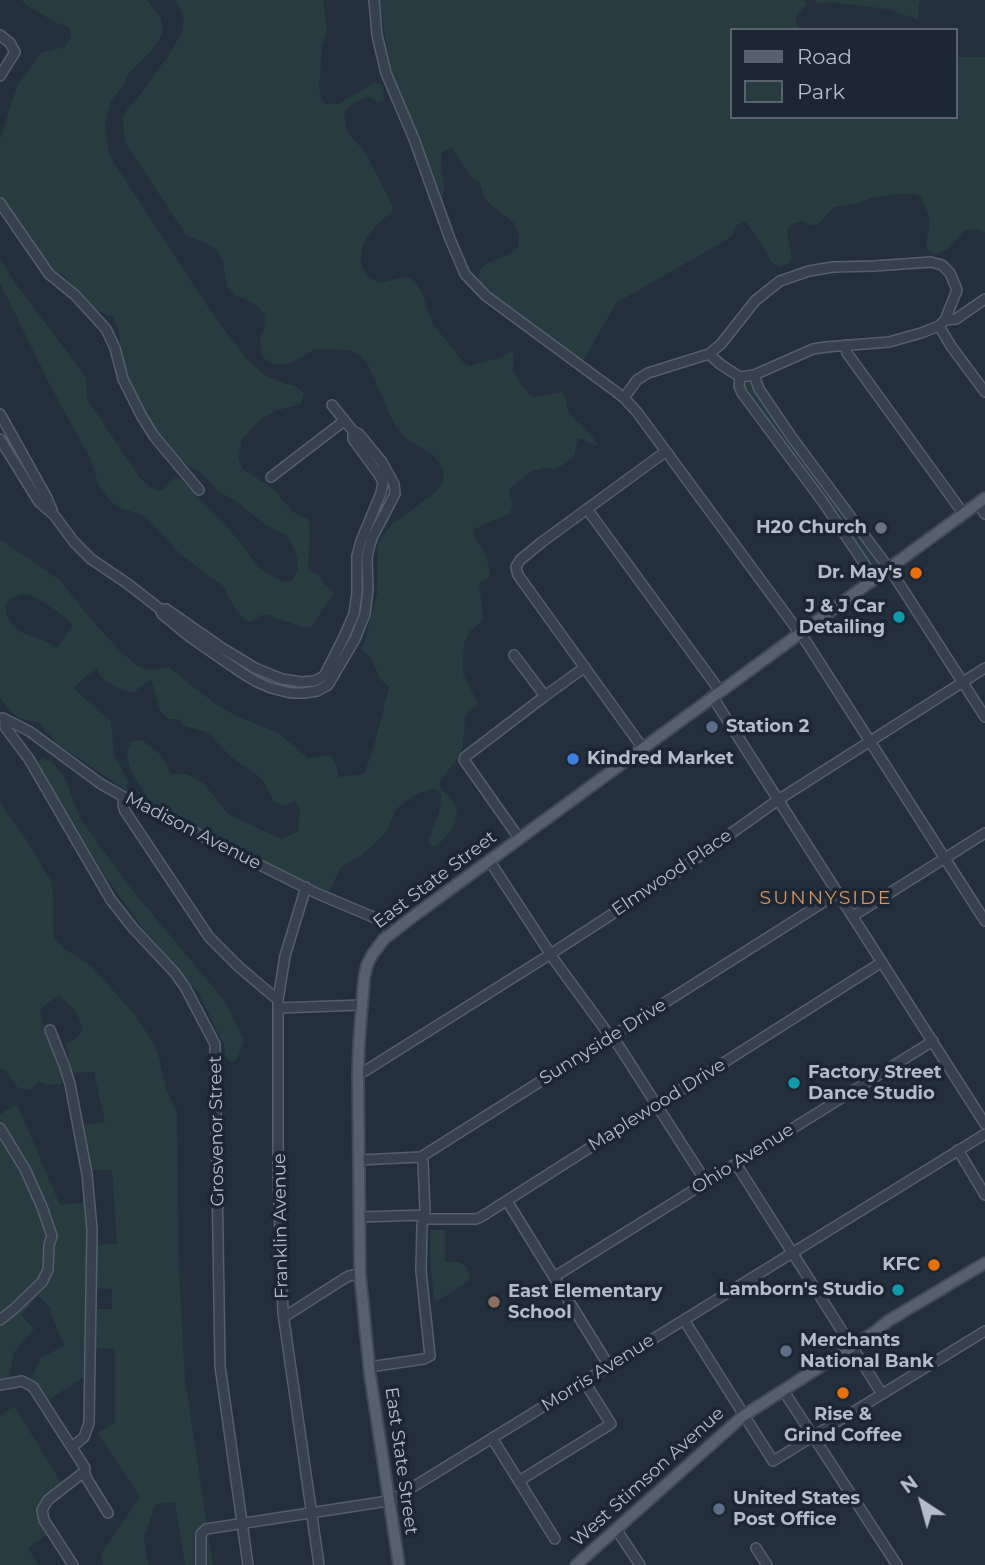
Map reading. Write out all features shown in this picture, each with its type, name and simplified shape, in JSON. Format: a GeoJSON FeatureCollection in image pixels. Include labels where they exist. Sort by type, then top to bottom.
{"type":"FeatureCollection","features":[{"type":"Feature","properties":{"kind":"main road","name":"East State Street"},"geometry":{"type":"LineString","coordinates":[[398,1565],[369,1367],[360,1275],[358,1073],[361,1005],[365,973],[375,949],[392,933],[489,860],[981,500]]}},
{"type":"Feature","properties":{"kind":"main road"},"geometry":{"type":"LineString","coordinates":[[876,1331],[888,1321],[985,1263]]}},
{"type":"Feature","properties":{"kind":"main road"},"geometry":{"type":"LineString","coordinates":[[876,1331],[891,1326],[985,1271]]}},
{"type":"Feature","properties":{"kind":"main road","name":"West Stimson Avenue"},"geometry":{"type":"LineString","coordinates":[[576,1565],[743,1416],[876,1331]]}},
{"type":"Feature","properties":{"kind":"street"},"geometry":{"type":"LineString","coordinates":[[374,0],[377,35],[386,73],[414,139],[461,267],[471,282],[486,296],[624,398],[637,412],[799,633],[985,921]]}},
{"type":"Feature","properties":{"kind":"street"},"geometry":{"type":"LineString","coordinates":[[0,35],[10,43],[15,52],[0,76]]}},
{"type":"Feature","properties":{"kind":"street"},"geometry":{"type":"LineString","coordinates":[[0,203],[49,274],[75,295],[106,329],[115,348],[123,379],[141,415],[154,436],[199,490]]}},
{"type":"Feature","properties":{"kind":"street"},"geometry":{"type":"LineString","coordinates":[[624,398],[637,380],[648,373],[709,354],[728,336],[755,301],[789,277],[820,269],[931,262],[942,265],[950,273],[957,290],[942,323],[951,345],[985,392]]}},
{"type":"Feature","properties":{"kind":"street"},"geometry":{"type":"LineString","coordinates":[[709,354],[720,365],[740,377],[754,376],[813,349],[889,342],[956,319],[985,299]]}},
{"type":"Feature","properties":{"kind":"street"},"geometry":{"type":"LineString","coordinates":[[845,345],[847,353],[963,513]]}},
{"type":"Feature","properties":{"kind":"street"},"geometry":{"type":"LineString","coordinates":[[754,376],[759,389],[793,439],[888,568],[985,717]]}},
{"type":"Feature","properties":{"kind":"street"},"geometry":{"type":"LineString","coordinates":[[740,377],[741,393],[823,502],[874,578]]}},
{"type":"Feature","properties":{"kind":"street"},"geometry":{"type":"LineString","coordinates":[[0,439],[40,502],[91,559],[160,609],[162,614],[190,637],[256,681],[291,693],[304,694],[328,685],[362,624],[368,590],[369,548],[395,494],[394,484],[382,462],[332,405]]}},
{"type":"Feature","properties":{"kind":"street"},"geometry":{"type":"LineString","coordinates":[[0,414],[54,515]]}},
{"type":"Feature","properties":{"kind":"street"},"geometry":{"type":"LineString","coordinates":[[271,477],[344,421]]}},
{"type":"Feature","properties":{"kind":"street"},"geometry":{"type":"LineString","coordinates":[[642,747],[518,575],[516,567],[520,560],[665,452]]}},
{"type":"Feature","properties":{"kind":"street"},"geometry":{"type":"LineString","coordinates":[[981,500],[985,514]]}},
{"type":"Feature","properties":{"kind":"street"},"geometry":{"type":"LineString","coordinates":[[587,509],[716,693],[778,800],[985,1124]]}},
{"type":"Feature","properties":{"kind":"street"},"geometry":{"type":"LineString","coordinates":[[514,655],[545,696]]}},
{"type":"Feature","properties":{"kind":"street"},"geometry":{"type":"LineString","coordinates":[[519,838],[464,760],[465,757],[585,667]]}},
{"type":"Feature","properties":{"kind":"street","name":"Elmwood Place"},"geometry":{"type":"LineString","coordinates":[[358,1073],[366,1071],[551,954],[674,874],[778,800],[985,668]]}},
{"type":"Feature","properties":{"kind":"street","name":"Madison Avenue"},"geometry":{"type":"LineString","coordinates":[[3,718],[29,732],[101,784],[124,797],[373,917],[392,933]]}},
{"type":"Feature","properties":{"kind":"street","name":"Grosvenor Street"},"geometry":{"type":"LineString","coordinates":[[3,718],[5,727],[29,759],[111,900],[175,973],[215,1044],[220,1366],[248,1565]]}},
{"type":"Feature","properties":{"kind":"street"},"geometry":{"type":"LineString","coordinates":[[124,797],[125,811],[209,937],[278,1004],[361,1005]]}},
{"type":"Feature","properties":{"kind":"street"},"geometry":{"type":"LineString","coordinates":[[853,916],[985,833]]}},
{"type":"Feature","properties":{"kind":"street"},"geometry":{"type":"LineString","coordinates":[[489,860],[551,954],[611,1036],[706,1182]]}},
{"type":"Feature","properties":{"kind":"street","name":"Franklin Avenue"},"geometry":{"type":"LineString","coordinates":[[306,887],[285,956],[278,1004],[278,1173],[284,1317],[319,1565]]}},
{"type":"Feature","properties":{"kind":"street","name":"Sunnyside Drive"},"geometry":{"type":"LineString","coordinates":[[359,1160],[421,1157],[838,892]]}},
{"type":"Feature","properties":{"kind":"street","name":"Maplewood Drive"},"geometry":{"type":"LineString","coordinates":[[360,1217],[476,1219],[882,962]]}},
{"type":"Feature","properties":{"kind":"street"},"geometry":{"type":"LineString","coordinates":[[50,1030],[70,1084],[87,1174],[92,1230],[89,1423],[84,1437],[72,1447]]}},
{"type":"Feature","properties":{"kind":"street","name":"Ohio Avenue"},"geometry":{"type":"LineString","coordinates":[[554,1277],[933,1041]]}},
{"type":"Feature","properties":{"kind":"street"},"geometry":{"type":"LineString","coordinates":[[0,1128],[30,1179],[52,1236],[48,1270],[42,1282],[0,1320]]}},
{"type":"Feature","properties":{"kind":"street","name":"Morris Avenue"},"geometry":{"type":"LineString","coordinates":[[388,1501],[985,1134]]}},
{"type":"Feature","properties":{"kind":"street"},"geometry":{"type":"LineString","coordinates":[[958,1150],[985,1195]]}},
{"type":"Feature","properties":{"kind":"street"},"geometry":{"type":"LineString","coordinates":[[369,1367],[430,1356],[421,1271],[424,1217],[421,1157]]}},
{"type":"Feature","properties":{"kind":"street"},"geometry":{"type":"LineString","coordinates":[[736,1164],[882,1394]]}},
{"type":"Feature","properties":{"kind":"street"},"geometry":{"type":"LineString","coordinates":[[507,1201],[609,1366]]}},
{"type":"Feature","properties":{"kind":"street"},"geometry":{"type":"LineString","coordinates":[[284,1317],[349,1276],[360,1275]]}},
{"type":"Feature","properties":{"kind":"street"},"geometry":{"type":"LineString","coordinates":[[684,1320],[773,1461],[985,1331]]}},
{"type":"Feature","properties":{"kind":"street"},"geometry":{"type":"LineString","coordinates":[[0,1385],[22,1381],[33,1387],[85,1468],[84,1472],[108,1513]]}},
{"type":"Feature","properties":{"kind":"street"},"geometry":{"type":"LineString","coordinates":[[519,1481],[611,1424],[584,1381]]}},
{"type":"Feature","properties":{"kind":"street"},"geometry":{"type":"LineString","coordinates":[[783,1390],[897,1565]]}},
{"type":"Feature","properties":{"kind":"street"},"geometry":{"type":"LineString","coordinates":[[492,1438],[555,1539]]}},
{"type":"Feature","properties":{"kind":"street"},"geometry":{"type":"LineString","coordinates":[[73,1565],[44,1520],[42,1510],[48,1500],[84,1472]]}},
{"type":"Feature","properties":{"kind":"street"},"geometry":{"type":"LineString","coordinates":[[201,1565],[202,1532],[208,1529],[388,1501]]}},
{"type":"Feature","properties":{"kind":"street"},"geometry":{"type":"LineString","coordinates":[[616,1529],[640,1565]]}},
{"type":"Feature","properties":{"kind":"street"},"geometry":{"type":"LineString","coordinates":[[756,1548],[767,1565]]}},
{"type":"Feature","properties":{"kind":"green space"},"geometry":{"type":"Polygon","coordinates":[[[21,0],[147,0],[161,18],[163,29],[159,41],[128,74],[124,85],[111,101],[105,124],[108,147],[111,158],[210,310],[249,362],[265,375],[295,386],[304,393],[301,404],[278,410],[258,422],[242,439],[238,459],[243,469],[273,489],[293,512],[308,519],[309,571],[319,574],[324,584],[333,591],[312,626],[306,628],[267,615],[261,615],[251,622],[245,620],[237,612],[223,586],[180,554],[148,519],[110,501],[99,486],[90,458],[51,387],[0,283],[0,258],[17,286],[84,374],[89,402],[140,478],[159,491],[176,477],[181,480],[225,524],[258,566],[282,581],[293,580],[298,569],[297,556],[287,535],[267,526],[235,500],[218,492],[203,474],[167,447],[145,418],[125,372],[118,327],[113,317],[94,309],[62,274],[48,267],[0,197],[0,140],[17,86],[41,53],[65,47],[71,37],[68,26],[56,23],[21,0]]]}},
{"type":"Feature","properties":{"kind":"green space"},"geometry":{"type":"Polygon","coordinates":[[[175,0],[323,0],[327,31],[322,48],[319,89],[322,100],[326,104],[338,104],[375,83],[384,89],[384,100],[378,102],[368,97],[361,99],[347,108],[344,114],[347,132],[365,152],[393,211],[375,226],[363,243],[361,262],[365,273],[379,283],[405,277],[415,282],[422,293],[432,323],[469,366],[502,357],[512,351],[513,369],[522,387],[536,397],[561,392],[572,417],[599,445],[578,439],[574,456],[566,463],[555,469],[542,468],[531,472],[511,487],[509,493],[513,503],[510,514],[474,530],[474,536],[485,553],[490,571],[489,577],[479,583],[483,618],[470,631],[464,642],[463,674],[479,706],[473,708],[465,717],[463,745],[459,756],[439,783],[453,801],[457,812],[449,833],[437,846],[431,847],[428,842],[439,812],[441,794],[432,789],[415,795],[396,809],[387,831],[371,847],[341,867],[329,892],[206,834],[151,804],[129,765],[127,753],[131,742],[142,740],[160,754],[171,774],[188,774],[204,784],[228,814],[281,839],[298,832],[300,810],[295,800],[285,806],[274,802],[264,782],[231,757],[207,732],[184,726],[178,719],[168,719],[160,711],[151,679],[134,692],[123,691],[102,678],[96,668],[73,688],[111,721],[114,755],[128,781],[126,790],[56,743],[40,723],[18,718],[0,697],[0,539],[61,581],[89,617],[121,652],[139,667],[151,670],[169,667],[217,705],[281,735],[308,758],[331,755],[339,777],[364,774],[373,750],[389,687],[380,679],[371,657],[362,651],[377,594],[378,542],[392,524],[441,486],[444,475],[441,465],[433,455],[404,437],[394,424],[369,367],[351,350],[315,349],[284,365],[272,364],[262,357],[260,338],[265,316],[257,305],[235,295],[227,286],[223,262],[218,251],[186,235],[125,142],[123,118],[128,108],[171,52],[182,32],[184,20],[175,0]],[[23,594],[13,597],[5,605],[7,616],[13,626],[23,633],[57,648],[73,625],[33,596],[23,594]]]}},
{"type":"Feature","properties":{"kind":"green space"},"geometry":{"type":"Polygon","coordinates":[[[379,0],[803,0],[806,3],[795,21],[800,28],[730,28],[730,119],[957,119],[957,57],[985,57],[985,232],[976,229],[964,231],[949,248],[933,254],[926,244],[930,221],[918,195],[876,197],[834,207],[813,226],[802,221],[792,224],[787,234],[792,258],[789,263],[779,268],[771,261],[745,222],[736,225],[732,236],[723,242],[616,303],[582,363],[478,283],[479,271],[487,263],[510,254],[518,247],[519,236],[515,224],[489,203],[480,183],[469,175],[452,147],[442,152],[443,199],[391,69],[379,0]]]}},
{"type":"Feature","properties":{"kind":"green space"},"geometry":{"type":"Polygon","coordinates":[[[815,0],[920,0],[919,20],[887,9],[827,2],[817,4],[815,0]]]}},
{"type":"Feature","properties":{"kind":"green space"},"geometry":{"type":"Polygon","coordinates":[[[745,382],[752,385],[879,563],[872,568],[744,394],[745,382]]]}},
{"type":"Feature","properties":{"kind":"green space"},"geometry":{"type":"Polygon","coordinates":[[[42,757],[53,763],[64,776],[80,818],[129,886],[227,1004],[244,1041],[237,1059],[232,1062],[225,1057],[224,1045],[198,992],[146,932],[105,876],[40,767],[39,761],[42,757]]]}},
{"type":"Feature","properties":{"kind":"green space"},"geometry":{"type":"Polygon","coordinates":[[[0,801],[51,881],[55,939],[63,948],[91,966],[136,1016],[154,1044],[166,1088],[177,1114],[179,1272],[185,1379],[213,1565],[185,1565],[175,1502],[156,1504],[144,1537],[148,1565],[103,1565],[101,1554],[140,1497],[98,1433],[115,1422],[115,1349],[91,1348],[90,1373],[44,1403],[29,1386],[40,1358],[64,1346],[51,1308],[38,1296],[21,1315],[34,1329],[14,1352],[8,1383],[0,1386],[0,1114],[17,1104],[60,1205],[88,1202],[92,1245],[117,1244],[112,1170],[86,1170],[78,1126],[105,1122],[94,1072],[72,1073],[66,1044],[83,1030],[77,1012],[59,995],[40,1009],[46,1039],[54,1047],[61,1084],[48,1085],[38,1081],[31,1090],[18,1088],[5,1070],[0,1069],[0,801]],[[90,1288],[91,1309],[112,1309],[112,1289],[90,1288]]]}},
{"type":"Feature","properties":{"kind":"green space"},"geometry":{"type":"Polygon","coordinates":[[[430,1230],[445,1230],[445,1262],[460,1262],[467,1267],[470,1280],[436,1302],[430,1263],[430,1230]]]}},
{"type":"Feature","properties":{"kind":"green space"},"geometry":{"type":"Polygon","coordinates":[[[14,1406],[64,1487],[43,1506],[51,1532],[28,1548],[39,1565],[0,1565],[0,1416],[14,1406]]]}},
{"type":"Feature","properties":{"kind":"place","name":"H20 Church"},"geometry":{"type":"Point","coordinates":[881,528]}},
{"type":"Feature","properties":{"kind":"place","name":"Dr. May's"},"geometry":{"type":"Point","coordinates":[916,573]}},
{"type":"Feature","properties":{"kind":"place","name":"J & J Car Detailing"},"geometry":{"type":"Point","coordinates":[899,617]}},
{"type":"Feature","properties":{"kind":"place","name":"Station 2"},"geometry":{"type":"Point","coordinates":[712,727]}},
{"type":"Feature","properties":{"kind":"place","name":"Kindred Market"},"geometry":{"type":"Point","coordinates":[573,759]}},
{"type":"Feature","properties":{"kind":"place","name":"Factory Street Dance Studio"},"geometry":{"type":"Point","coordinates":[794,1083]}},
{"type":"Feature","properties":{"kind":"place","name":"KFC"},"geometry":{"type":"Point","coordinates":[934,1265]}},
{"type":"Feature","properties":{"kind":"place","name":"Lamborn's Studio"},"geometry":{"type":"Point","coordinates":[898,1290]}},
{"type":"Feature","properties":{"kind":"place","name":"East Elementary School"},"geometry":{"type":"Point","coordinates":[494,1302]}},
{"type":"Feature","properties":{"kind":"place","name":"Merchants National Bank"},"geometry":{"type":"Point","coordinates":[786,1351]}},
{"type":"Feature","properties":{"kind":"place","name":"Rise & Grind Coffee"},"geometry":{"type":"Point","coordinates":[843,1393]}},
{"type":"Feature","properties":{"kind":"place","name":"United States Post Office"},"geometry":{"type":"Point","coordinates":[719,1509]}},
{"type":"Feature","properties":{"kind":"district","name":"SUNNYSIDE"},"geometry":{"type":"Point","coordinates":[826,898]}}]}
